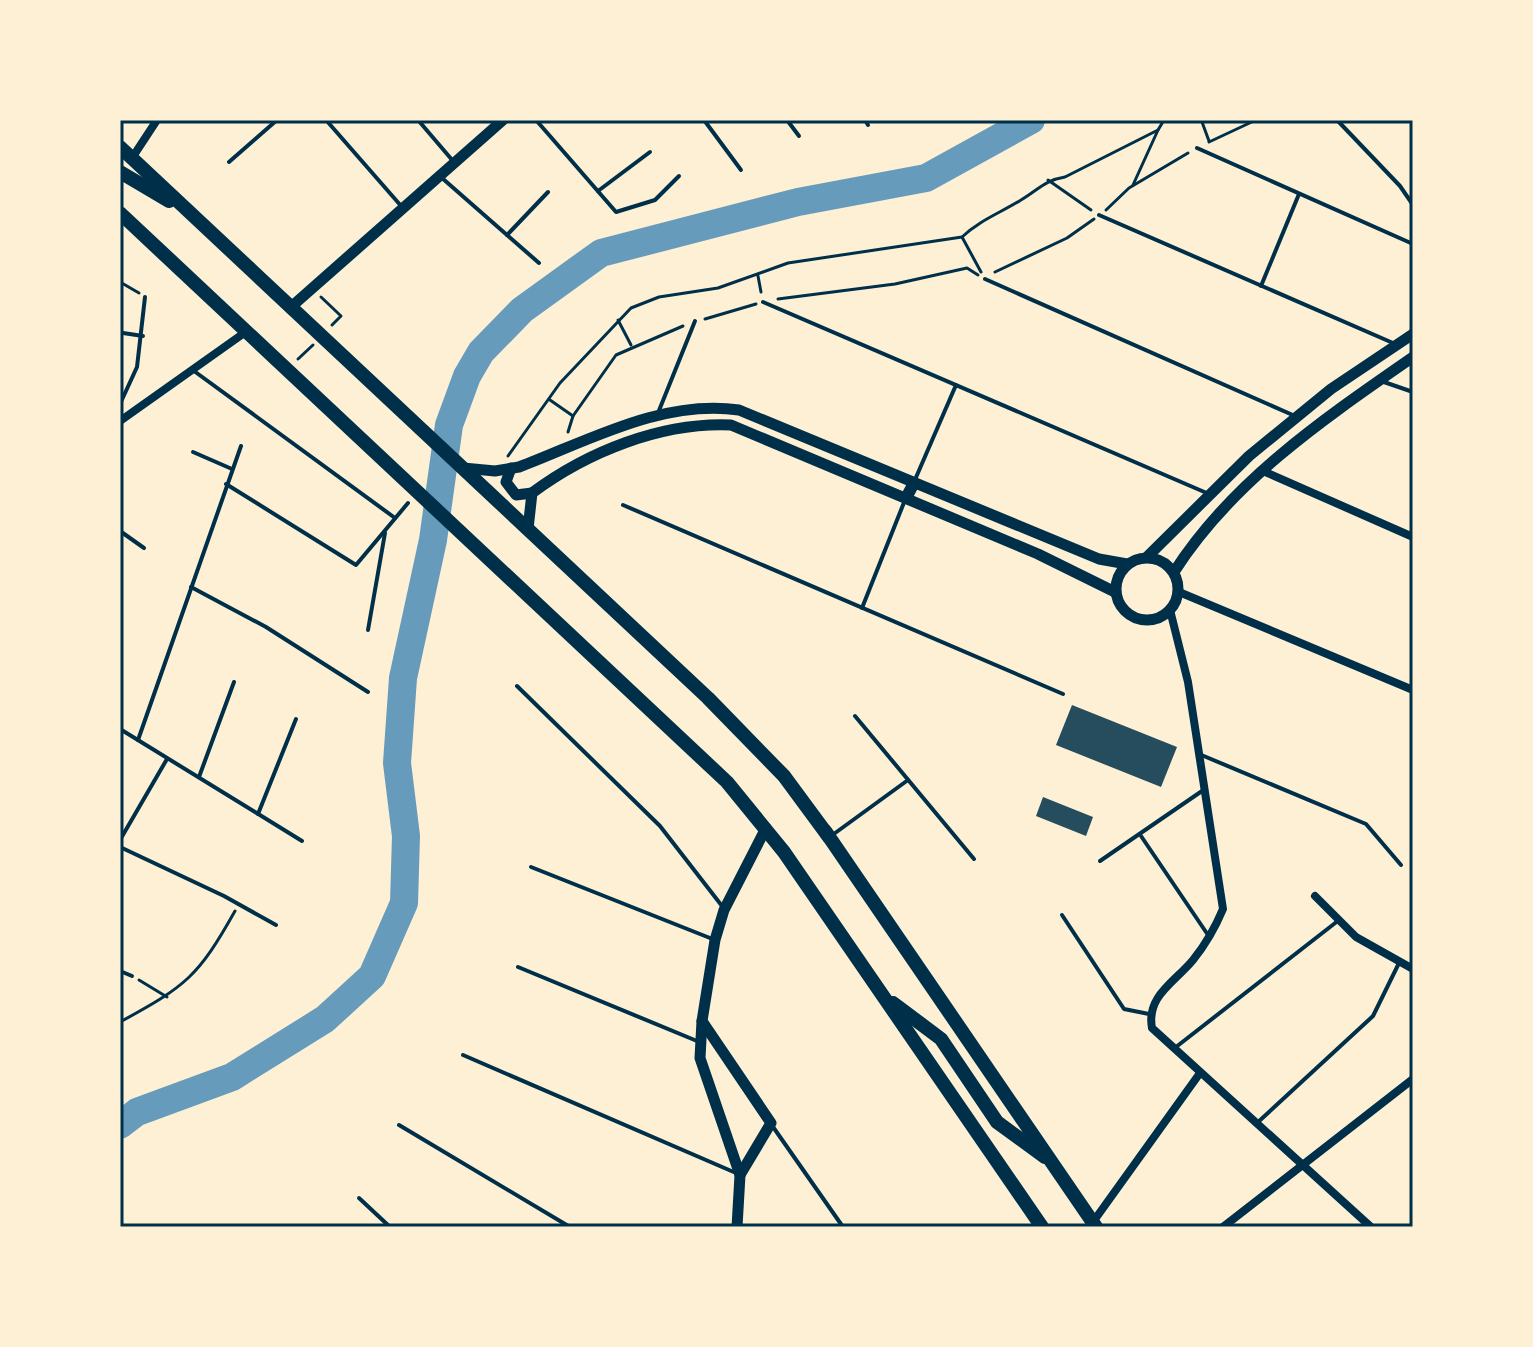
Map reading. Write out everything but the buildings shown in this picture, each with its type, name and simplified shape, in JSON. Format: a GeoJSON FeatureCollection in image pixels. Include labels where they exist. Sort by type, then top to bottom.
{"type":"FeatureCollection","features":[{"type":"Feature","properties":{"kind":"highway"},"geometry":{"type":"LineString","coordinates":[[120,147],[749,738],[825,831],[1094,1225]]}},
{"type":"Feature","properties":{"kind":"highway"},"geometry":{"type":"LineString","coordinates":[[120,172],[194,216]]}},
{"type":"Feature","properties":{"kind":"highway"},"geometry":{"type":"LineString","coordinates":[[120,213],[247,331],[412,492],[488,557],[709,764],[766,828],[1042,1227]]}},
{"type":"Feature","properties":{"kind":"highway"},"geometry":{"type":"LineString","coordinates":[[883,996],[939,1037],[1000,1126],[1052,1163]]}},
{"type":"Feature","properties":{"kind":"highway"},"geometry":{"type":"LineString","coordinates":[[953,1097],[991,1073]]}},
{"type":"Feature","properties":{"kind":"main road"},"geometry":{"type":"LineString","coordinates":[[906,498],[914,483]]}},
{"type":"Feature","properties":{"kind":"street"},"geometry":{"type":"LineString","coordinates":[[132,158],[157,120]]}},
{"type":"Feature","properties":{"kind":"street"},"geometry":{"type":"LineString","coordinates":[[291,307],[503,120]]}},
{"type":"Feature","properties":{"kind":"street"},"geometry":{"type":"LineString","coordinates":[[120,421],[247,331]]}},
{"type":"Feature","properties":{"kind":"street"},"geometry":{"type":"LineString","coordinates":[[463,468],[495,471],[511,468],[657,415],[714,406],[739,410],[1099,559],[1127,564],[1147,557],[1249,456],[1297,417],[1413,334]]}},
{"type":"Feature","properties":{"kind":"street"},"geometry":{"type":"LineString","coordinates":[[1174,572],[1198,534],[1263,471],[1413,357]]}},
{"type":"Feature","properties":{"kind":"street"},"geometry":{"type":"LineString","coordinates":[[1297,417],[1310,433]]}},
{"type":"Feature","properties":{"kind":"street"},"geometry":{"type":"LineString","coordinates":[[511,468],[506,482],[509,489],[516,495],[532,493],[575,467],[640,437],[701,424],[731,425],[771,439],[1090,577],[1115,592],[1124,610],[1142,620],[1162,617],[1170,610],[1179,592],[1174,572],[1167,564],[1147,557]]}},
{"type":"Feature","properties":{"kind":"street"},"geometry":{"type":"LineString","coordinates":[[1263,471],[1413,537]]}},
{"type":"Feature","properties":{"kind":"street"},"geometry":{"type":"LineString","coordinates":[[528,529],[532,493]]}},
{"type":"Feature","properties":{"kind":"street"},"geometry":{"type":"LineString","coordinates":[[1115,592],[1120,572],[1127,564]]}},
{"type":"Feature","properties":{"kind":"street"},"geometry":{"type":"LineString","coordinates":[[1179,592],[1413,690]]}},
{"type":"Feature","properties":{"kind":"street"},"geometry":{"type":"LineString","coordinates":[[1170,610],[1188,682],[1202,791],[1223,909],[1210,937],[1156,999],[1149,1014],[1152,1028],[1366,1225]]}},
{"type":"Feature","properties":{"kind":"street"},"geometry":{"type":"LineString","coordinates":[[737,1227],[740,1175],[700,1058],[702,1021],[715,940],[724,910],[766,828]]}},
{"type":"Feature","properties":{"kind":"street"},"geometry":{"type":"LineString","coordinates":[[1315,896],[1356,937],[1413,969]]}},
{"type":"Feature","properties":{"kind":"street"},"geometry":{"type":"LineString","coordinates":[[702,1021],[771,1123],[740,1175]]}},
{"type":"Feature","properties":{"kind":"street"},"geometry":{"type":"LineString","coordinates":[[1094,1225],[1200,1073]]}},
{"type":"Feature","properties":{"kind":"street"},"geometry":{"type":"LineString","coordinates":[[1223,1227],[1413,1079]]}},
{"type":"Feature","properties":{"kind":"lane"},"geometry":{"type":"LineString","coordinates":[[229,162],[277,120]]}},
{"type":"Feature","properties":{"kind":"lane"},"geometry":{"type":"LineString","coordinates":[[326,120],[403,208]]}},
{"type":"Feature","properties":{"kind":"lane"},"geometry":{"type":"LineString","coordinates":[[418,120],[454,163]]}},
{"type":"Feature","properties":{"kind":"lane"},"geometry":{"type":"LineString","coordinates":[[536,120],[616,212],[655,200],[679,176]]}},
{"type":"Feature","properties":{"kind":"lane"},"geometry":{"type":"LineString","coordinates":[[704,120],[741,170]]}},
{"type":"Feature","properties":{"kind":"lane"},"geometry":{"type":"LineString","coordinates":[[787,120],[799,136]]}},
{"type":"Feature","properties":{"kind":"lane"},"geometry":{"type":"LineString","coordinates":[[1337,120],[1400,186],[1413,205]]}},
{"type":"Feature","properties":{"kind":"lane"},"geometry":{"type":"LineString","coordinates":[[1197,148],[1413,244]]}},
{"type":"Feature","properties":{"kind":"lane"},"geometry":{"type":"LineString","coordinates":[[598,191],[650,152]]}},
{"type":"Feature","properties":{"kind":"lane"},"geometry":{"type":"LineString","coordinates":[[440,176],[539,263]]}},
{"type":"Feature","properties":{"kind":"lane"},"geometry":{"type":"LineString","coordinates":[[507,235],[548,192]]}},
{"type":"Feature","properties":{"kind":"lane"},"geometry":{"type":"LineString","coordinates":[[1261,286],[1299,194]]}},
{"type":"Feature","properties":{"kind":"lane"},"geometry":{"type":"LineString","coordinates":[[1099,215],[1395,344]]}},
{"type":"Feature","properties":{"kind":"lane"},"geometry":{"type":"LineString","coordinates":[[985,279],[1297,417]]}},
{"type":"Feature","properties":{"kind":"lane"},"geometry":{"type":"LineString","coordinates":[[120,404],[137,367],[143,336],[145,297]]}},
{"type":"Feature","properties":{"kind":"lane"},"geometry":{"type":"LineString","coordinates":[[763,302],[1211,495]]}},
{"type":"Feature","properties":{"kind":"lane"},"geometry":{"type":"LineString","coordinates":[[657,415],[695,321]]}},
{"type":"Feature","properties":{"kind":"lane"},"geometry":{"type":"LineString","coordinates":[[123,333],[143,336]]}},
{"type":"Feature","properties":{"kind":"lane"},"geometry":{"type":"LineString","coordinates":[[193,369],[395,518]]}},
{"type":"Feature","properties":{"kind":"lane"},"geometry":{"type":"LineString","coordinates":[[1379,380],[1413,392]]}},
{"type":"Feature","properties":{"kind":"lane"},"geometry":{"type":"LineString","coordinates":[[914,483],[956,385]]}},
{"type":"Feature","properties":{"kind":"lane"},"geometry":{"type":"LineString","coordinates":[[138,740],[241,446]]}},
{"type":"Feature","properties":{"kind":"lane"},"geometry":{"type":"LineString","coordinates":[[193,452],[232,469]]}},
{"type":"Feature","properties":{"kind":"lane"},"geometry":{"type":"LineString","coordinates":[[226,484],[356,565],[412,492]]}},
{"type":"Feature","properties":{"kind":"lane"},"geometry":{"type":"LineString","coordinates":[[862,608],[906,498]]}},
{"type":"Feature","properties":{"kind":"lane"},"geometry":{"type":"LineString","coordinates":[[623,505],[1063,694]]}},
{"type":"Feature","properties":{"kind":"lane"},"geometry":{"type":"LineString","coordinates":[[120,531],[144,548]]}},
{"type":"Feature","properties":{"kind":"lane"},"geometry":{"type":"LineString","coordinates":[[368,630],[385,531]]}},
{"type":"Feature","properties":{"kind":"lane"},"geometry":{"type":"LineString","coordinates":[[191,587],[266,627],[368,692]]}},
{"type":"Feature","properties":{"kind":"lane"},"geometry":{"type":"LineString","coordinates":[[199,777],[234,682]]}},
{"type":"Feature","properties":{"kind":"lane"},"geometry":{"type":"LineString","coordinates":[[517,686],[660,826],[724,910]]}},
{"type":"Feature","properties":{"kind":"lane"},"geometry":{"type":"LineString","coordinates":[[855,716],[974,859]]}},
{"type":"Feature","properties":{"kind":"lane"},"geometry":{"type":"LineString","coordinates":[[258,814],[296,719]]}},
{"type":"Feature","properties":{"kind":"lane"},"geometry":{"type":"LineString","coordinates":[[120,729],[302,841]]}},
{"type":"Feature","properties":{"kind":"lane"},"geometry":{"type":"LineString","coordinates":[[1197,753],[1366,824],[1401,865]]}},
{"type":"Feature","properties":{"kind":"lane"},"geometry":{"type":"LineString","coordinates":[[120,840],[167,758]]}},
{"type":"Feature","properties":{"kind":"lane"},"geometry":{"type":"LineString","coordinates":[[825,831],[908,780]]}},
{"type":"Feature","properties":{"kind":"lane"},"geometry":{"type":"LineString","coordinates":[[1100,861],[1141,836],[1202,791]]}},
{"type":"Feature","properties":{"kind":"lane"},"geometry":{"type":"LineString","coordinates":[[1141,836],[1210,937]]}},
{"type":"Feature","properties":{"kind":"lane"},"geometry":{"type":"LineString","coordinates":[[120,847],[276,925]]}},
{"type":"Feature","properties":{"kind":"lane"},"geometry":{"type":"LineString","coordinates":[[531,867],[715,940]]}},
{"type":"Feature","properties":{"kind":"lane"},"geometry":{"type":"LineString","coordinates":[[1062,915],[1124,1009],[1149,1014]]}},
{"type":"Feature","properties":{"kind":"lane"},"geometry":{"type":"LineString","coordinates":[[1174,1049],[1340,920]]}},
{"type":"Feature","properties":{"kind":"lane"},"geometry":{"type":"LineString","coordinates":[[1255,1125],[1373,1016],[1400,961]]}},
{"type":"Feature","properties":{"kind":"lane"},"geometry":{"type":"LineString","coordinates":[[518,967],[701,1042]]}},
{"type":"Feature","properties":{"kind":"lane"},"geometry":{"type":"LineString","coordinates":[[120,971],[132,976]]}},
{"type":"Feature","properties":{"kind":"lane"},"geometry":{"type":"LineString","coordinates":[[463,1055],[740,1175]]}},
{"type":"Feature","properties":{"kind":"lane"},"geometry":{"type":"LineString","coordinates":[[771,1123],[843,1227]]}},
{"type":"Feature","properties":{"kind":"lane"},"geometry":{"type":"LineString","coordinates":[[399,1125],[570,1227]]}},
{"type":"Feature","properties":{"kind":"lane"},"geometry":{"type":"LineString","coordinates":[[359,1198],[390,1227]]}},
{"type":"Feature","properties":{"kind":"path"},"geometry":{"type":"LineString","coordinates":[[1133,186],[1164,120]]}},
{"type":"Feature","properties":{"kind":"path"},"geometry":{"type":"LineString","coordinates":[[1191,120],[1202,121],[1209,142]]}},
{"type":"Feature","properties":{"kind":"path"},"geometry":{"type":"LineString","coordinates":[[985,279],[1067,238],[1133,186],[1197,148],[1256,120]]}},
{"type":"Feature","properties":{"kind":"path"},"geometry":{"type":"LineString","coordinates":[[522,453],[507,458],[549,399],[631,308],[659,297],[718,288],[788,263],[962,237],[977,222],[1022,200],[1048,180],[1065,177],[1158,130]]}},
{"type":"Feature","properties":{"kind":"path"},"geometry":{"type":"LineString","coordinates":[[1048,180],[1099,215]]}},
{"type":"Feature","properties":{"kind":"path"},"geometry":{"type":"LineString","coordinates":[[962,237],[985,279]]}},
{"type":"Feature","properties":{"kind":"path"},"geometry":{"type":"LineString","coordinates":[[563,450],[573,416],[616,355],[631,345],[695,321],[763,302],[895,284],[967,268],[985,279]]}},
{"type":"Feature","properties":{"kind":"path"},"geometry":{"type":"LineString","coordinates":[[758,276],[763,302]]}},
{"type":"Feature","properties":{"kind":"path"},"geometry":{"type":"LineString","coordinates":[[120,282],[145,297]]}},
{"type":"Feature","properties":{"kind":"path"},"geometry":{"type":"LineString","coordinates":[[329,303],[341,316]]}},
{"type":"Feature","properties":{"kind":"path"},"geometry":{"type":"LineString","coordinates":[[618,320],[631,345]]}},
{"type":"Feature","properties":{"kind":"path"},"geometry":{"type":"LineString","coordinates":[[549,399],[573,416]]}},
{"type":"Feature","properties":{"kind":"path"},"geometry":{"type":"LineString","coordinates":[[120,1022],[167,997],[189,981],[211,953],[239,904]]}},
{"type":"Feature","properties":{"kind":"path"},"geometry":{"type":"LineString","coordinates":[[132,976],[167,997]]}},
{"type":"Feature","properties":{"kind":"waterway"},"geometry":{"type":"LineString","coordinates":[[120,1125],[137,1112],[232,1077],[325,1019],[372,976],[404,903],[406,836],[397,763],[403,678],[433,540],[449,425],[467,376],[481,352],[522,310],[601,253],[798,202],[926,178],[1031,120]]}}]}
